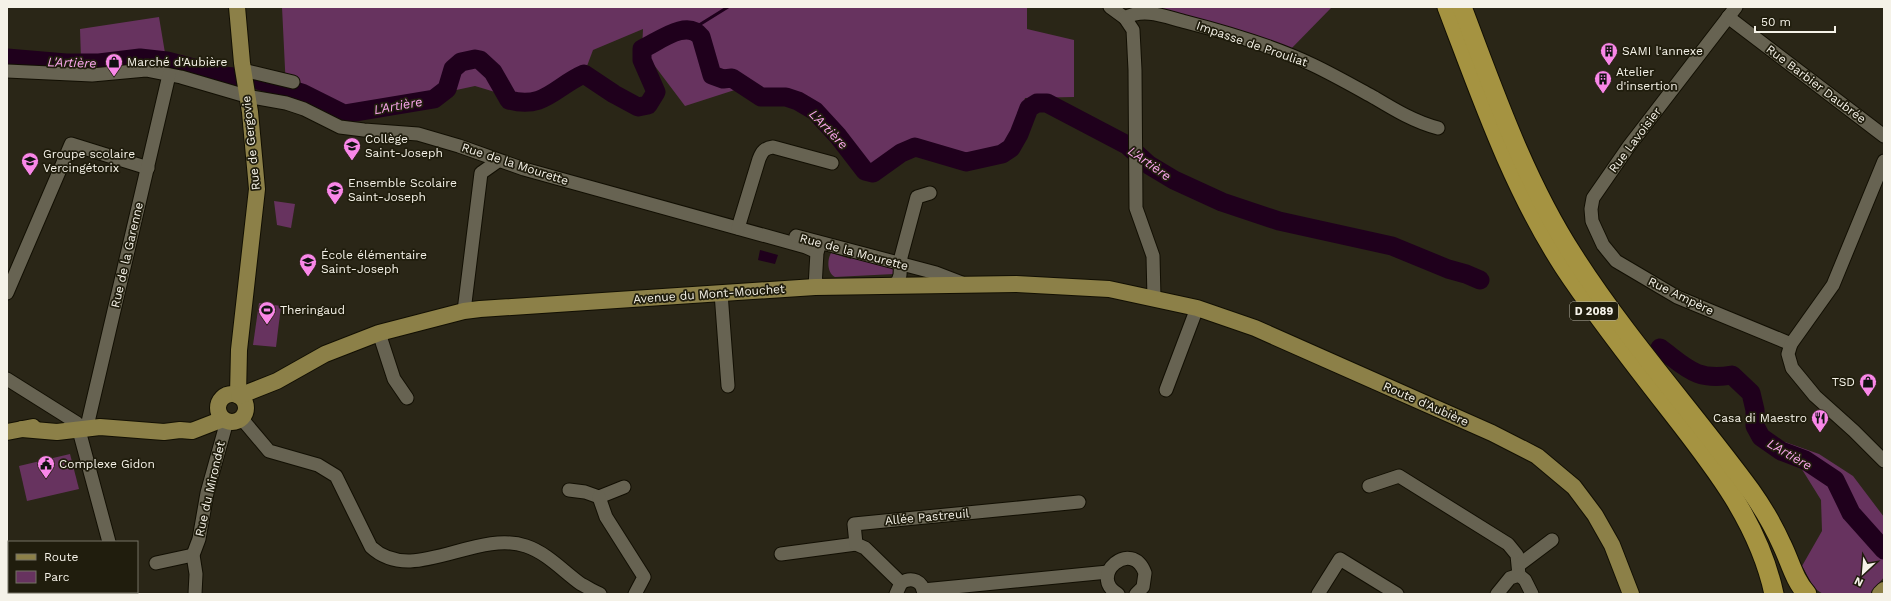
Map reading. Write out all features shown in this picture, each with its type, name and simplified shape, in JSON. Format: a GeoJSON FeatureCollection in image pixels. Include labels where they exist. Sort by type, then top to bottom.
{"type":"FeatureCollection","features":[{"type":"Feature","properties":{"kind":"highway","name":"D 2089"},"geometry":{"type":"LineString","coordinates":[[1447,7],[1489,116],[1527,205],[1564,266],[1606,328],[1711,462],[1739,505],[1755,539],[1774,594]]}},
{"type":"Feature","properties":{"kind":"highway","name":"D 2089"},"geometry":{"type":"LineString","coordinates":[[1462,7],[1499,105],[1538,194],[1572,255],[1616,316],[1752,493],[1782,545],[1797,581],[1806,594]]}},
{"type":"Feature","properties":{"kind":"main road","name":"Rue de Gergovie"},"geometry":{"type":"LineString","coordinates":[[233,407],[257,189],[251,126],[244,83],[237,7]]}},
{"type":"Feature","properties":{"kind":"main road","name":"Avenue du Mont-Mouchet"},"geometry":{"type":"LineString","coordinates":[[15,430],[57,432],[86,425],[164,432],[180,430],[188,422],[233,407],[272,383],[325,354],[379,333],[464,311],[815,287],[1016,284],[1097,288],[1154,298]]}},
{"type":"Feature","properties":{"kind":"main road","name":"Route d'Aubière"},"geometry":{"type":"LineString","coordinates":[[1154,298],[1197,308],[1255,328],[1492,433],[1537,456],[1574,487],[1596,515],[1612,545],[1631,594]]}},
{"type":"Feature","properties":{"kind":"main road","name":"Rue de Gergovie"},"geometry":{"type":"LineString","coordinates":[[233,407],[239,371],[239,350]]}},
{"type":"Feature","properties":{"kind":"main road"},"geometry":{"type":"LineString","coordinates":[[239,371],[272,383]]}},
{"type":"Feature","properties":{"kind":"main road"},"geometry":{"type":"LineString","coordinates":[[1880,594],[1884,590]]}},
{"type":"Feature","properties":{"kind":"street"},"geometry":{"type":"LineString","coordinates":[[1110,7],[1125,18],[1133,30],[1135,42],[1136,208],[1153,256],[1154,298]]}},
{"type":"Feature","properties":{"kind":"street","name":"Impasse de Prouliat"},"geometry":{"type":"LineString","coordinates":[[1125,18],[1132,14],[1141,12],[1156,14],[1226,33],[1290,55],[1341,80],[1406,116],[1423,124],[1438,128]]}},
{"type":"Feature","properties":{"kind":"street","name":"Rue Barbier Daubrée"},"geometry":{"type":"LineString","coordinates":[[1732,12],[1884,136]]}},
{"type":"Feature","properties":{"kind":"street","name":"Rue Lavoisier"},"geometry":{"type":"LineString","coordinates":[[1592,221],[1591,209],[1593,198],[1629,146],[1732,12]]}},
{"type":"Feature","properties":{"kind":"street"},"geometry":{"type":"LineString","coordinates":[[7,71],[92,76],[146,70],[169,75],[244,83],[293,82]]}},
{"type":"Feature","properties":{"kind":"street","name":"Rue de la Garenne"},"geometry":{"type":"LineString","coordinates":[[86,425],[169,75]]}},
{"type":"Feature","properties":{"kind":"street","name":"Rue de la Mourette"},"geometry":{"type":"LineString","coordinates":[[244,83],[286,103],[304,109],[340,127],[418,134],[459,146],[498,160],[740,225],[806,247],[819,247],[901,264],[936,273],[968,285]]}},
{"type":"Feature","properties":{"kind":"street"},"geometry":{"type":"LineString","coordinates":[[7,293],[71,144],[148,168]]}},
{"type":"Feature","properties":{"kind":"street"},"geometry":{"type":"LineString","coordinates":[[740,225],[762,151],[767,148],[774,147],[832,163]]}},
{"type":"Feature","properties":{"kind":"street"},"geometry":{"type":"LineString","coordinates":[[464,311],[481,173],[498,160]]}},
{"type":"Feature","properties":{"kind":"street"},"geometry":{"type":"LineString","coordinates":[[1884,161],[1833,285],[1791,344],[1788,354],[1792,368],[1815,396],[1854,431],[1884,461]]}},
{"type":"Feature","properties":{"kind":"street"},"geometry":{"type":"LineString","coordinates":[[892,286],[898,281],[901,257],[917,197],[930,193]]}},
{"type":"Feature","properties":{"kind":"street","name":"Rue Ampère"},"geometry":{"type":"LineString","coordinates":[[1592,221],[1603,245],[1616,261],[1677,297],[1791,344]]}},
{"type":"Feature","properties":{"kind":"street","name":"Rue de la Mourette"},"geometry":{"type":"LineString","coordinates":[[815,287],[819,247]]}},
{"type":"Feature","properties":{"kind":"street"},"geometry":{"type":"LineString","coordinates":[[721,293],[728,386]]}},
{"type":"Feature","properties":{"kind":"street"},"geometry":{"type":"LineString","coordinates":[[1166,390],[1197,308]]}},
{"type":"Feature","properties":{"kind":"street"},"geometry":{"type":"LineString","coordinates":[[379,333],[394,379],[407,398]]}},
{"type":"Feature","properties":{"kind":"street"},"geometry":{"type":"LineString","coordinates":[[7,379],[86,425],[109,541]]}},
{"type":"Feature","properties":{"kind":"street"},"geometry":{"type":"LineString","coordinates":[[233,407],[269,451],[318,465],[336,476],[371,547],[380,555],[393,561],[412,560],[440,557],[482,544],[501,542],[526,546],[555,562],[581,584],[600,594]]}},
{"type":"Feature","properties":{"kind":"street","name":"Rue du Mirondet"},"geometry":{"type":"LineString","coordinates":[[195,594],[196,574],[193,555],[199,539],[207,493],[233,407]]}},
{"type":"Feature","properties":{"kind":"street"},"geometry":{"type":"LineString","coordinates":[[1369,486],[1399,476],[1508,544],[1517,555],[1519,570],[1526,580],[1532,594]]}},
{"type":"Feature","properties":{"kind":"street"},"geometry":{"type":"LineString","coordinates":[[569,490],[585,492],[599,497],[624,486]]}},
{"type":"Feature","properties":{"kind":"street"},"geometry":{"type":"LineString","coordinates":[[599,497],[606,517],[644,577],[635,594]]}},
{"type":"Feature","properties":{"kind":"street","name":"Allée Pastreuil"},"geometry":{"type":"LineString","coordinates":[[856,544],[854,524],[1079,502]]}},
{"type":"Feature","properties":{"kind":"street"},"geometry":{"type":"LineString","coordinates":[[1497,594],[1510,578],[1552,540]]}},
{"type":"Feature","properties":{"kind":"street"},"geometry":{"type":"LineString","coordinates":[[781,554],[856,544],[865,548],[898,588],[909,579],[914,580],[922,586],[924,592],[1108,572]]}},
{"type":"Feature","properties":{"kind":"street"},"geometry":{"type":"LineString","coordinates":[[156,563],[193,555]]}},
{"type":"Feature","properties":{"kind":"street"},"geometry":{"type":"LineString","coordinates":[[1118,594],[1109,584],[1108,572],[1120,559],[1132,559],[1138,561],[1144,568],[1146,578],[1144,592]]}},
{"type":"Feature","properties":{"kind":"street"},"geometry":{"type":"LineString","coordinates":[[1318,594],[1340,559],[1397,594]]}},
{"type":"Feature","properties":{"kind":"green space"},"geometry":{"type":"Polygon","coordinates":[[[282,7],[1027,7],[1027,29],[1074,40],[1074,97],[1025,98],[1011,148],[966,162],[915,147],[908,149],[865,171],[820,115],[786,97],[747,86],[685,106],[642,49],[643,29],[593,50],[584,74],[528,102],[475,86],[344,114],[286,89],[282,7]]]}},
{"type":"Feature","properties":{"kind":"green space"},"geometry":{"type":"Polygon","coordinates":[[[1133,7],[1332,7],[1286,54],[1131,10],[1133,7]]]}},
{"type":"Feature","properties":{"kind":"green space"},"geometry":{"type":"Polygon","coordinates":[[[159,17],[165,53],[187,62],[229,69],[236,74],[220,73],[159,55],[136,55],[76,61],[7,55],[7,52],[81,59],[80,29],[159,17]]]}},
{"type":"Feature","properties":{"kind":"green space"},"geometry":{"type":"Polygon","coordinates":[[[274,201],[295,204],[291,228],[277,225],[274,201]]]}},
{"type":"Feature","properties":{"kind":"green space"},"geometry":{"type":"Polygon","coordinates":[[[831,253],[851,259],[852,256],[893,267],[894,274],[835,277],[830,273],[828,266],[831,253]]]}},
{"type":"Feature","properties":{"kind":"green space","name":"Theringaud"},"geometry":{"type":"Polygon","coordinates":[[[259,303],[281,306],[276,347],[253,345],[259,303]]]}},
{"type":"Feature","properties":{"kind":"green space"},"geometry":{"type":"Polygon","coordinates":[[[1785,442],[1819,454],[1853,476],[1884,517],[1884,577],[1870,594],[1823,594],[1814,588],[1802,566],[1822,531],[1821,500],[1785,442]]]}},
{"type":"Feature","properties":{"kind":"green space"},"geometry":{"type":"Polygon","coordinates":[[[70,454],[79,489],[27,501],[19,466],[70,454]]]}},
{"type":"Feature","properties":{"kind":"shaded area"},"geometry":{"type":"Polygon","coordinates":[[[760,250],[778,255],[775,264],[758,260],[760,250]]]}},
{"type":"Feature","properties":{"kind":"waterway"},"geometry":{"type":"LineString","coordinates":[[691,30],[728,7]]}},
{"type":"Feature","properties":{"kind":"waterway","name":"L'Artière"},"geometry":{"type":"LineString","coordinates":[[7,58],[66,63],[99,63],[140,58],[167,61],[224,76],[254,79],[272,84],[302,93],[344,114],[434,99],[447,89],[453,69],[461,62],[475,59],[480,60],[493,72],[509,100],[532,102],[541,99],[584,74],[614,94],[638,107],[648,105],[656,92],[642,60],[642,49],[672,33],[688,30],[695,32],[701,37],[712,75],[723,79],[732,78],[761,97],[786,97],[798,101],[815,111],[838,136],[865,171],[873,173],[901,153],[915,147],[966,162],[1002,154],[1011,148],[1019,134],[1029,108],[1037,103],[1047,103],[1127,145],[1149,165],[1174,180],[1222,202],[1279,221],[1392,246],[1448,269],[1480,280]]}},
{"type":"Feature","properties":{"kind":"waterway","name":"L'Artière"},"geometry":{"type":"LineString","coordinates":[[1660,348],[1685,367],[1693,371],[1709,376],[1732,375],[1751,393],[1755,410],[1755,426],[1761,437],[1781,451],[1805,460],[1835,480],[1851,513],[1884,550]]}},
{"type":"Feature","properties":{"kind":"place","name":"SAMI l'annexe"},"geometry":{"type":"Point","coordinates":[1609,66]}},
{"type":"Feature","properties":{"kind":"place","name":"Marché d'Aubière"},"geometry":{"type":"Point","coordinates":[114,77]}},
{"type":"Feature","properties":{"kind":"place","name":"Atelier d'insertion"},"geometry":{"type":"Point","coordinates":[1603,94]}},
{"type":"Feature","properties":{"kind":"place","name":"Collège Saint-Joseph"},"geometry":{"type":"Point","coordinates":[352,161]}},
{"type":"Feature","properties":{"kind":"place","name":"Groupe scolaire Vercingétorix"},"geometry":{"type":"Point","coordinates":[30,176]}},
{"type":"Feature","properties":{"kind":"place","name":"Ensemble Scolaire Saint-Joseph"},"geometry":{"type":"Point","coordinates":[335,205]}},
{"type":"Feature","properties":{"kind":"place","name":"École élémentaire Saint-Joseph"},"geometry":{"type":"Point","coordinates":[308,277]}},
{"type":"Feature","properties":{"kind":"place","name":"Theringaud"},"geometry":{"type":"Point","coordinates":[267,325]}},
{"type":"Feature","properties":{"kind":"place","name":"TSD"},"geometry":{"type":"Point","coordinates":[1868,397]}},
{"type":"Feature","properties":{"kind":"place","name":"Casa di Maestro"},"geometry":{"type":"Point","coordinates":[1820,433]}},
{"type":"Feature","properties":{"kind":"place","name":"Complexe Gidon"},"geometry":{"type":"Point","coordinates":[46,479]}}]}
